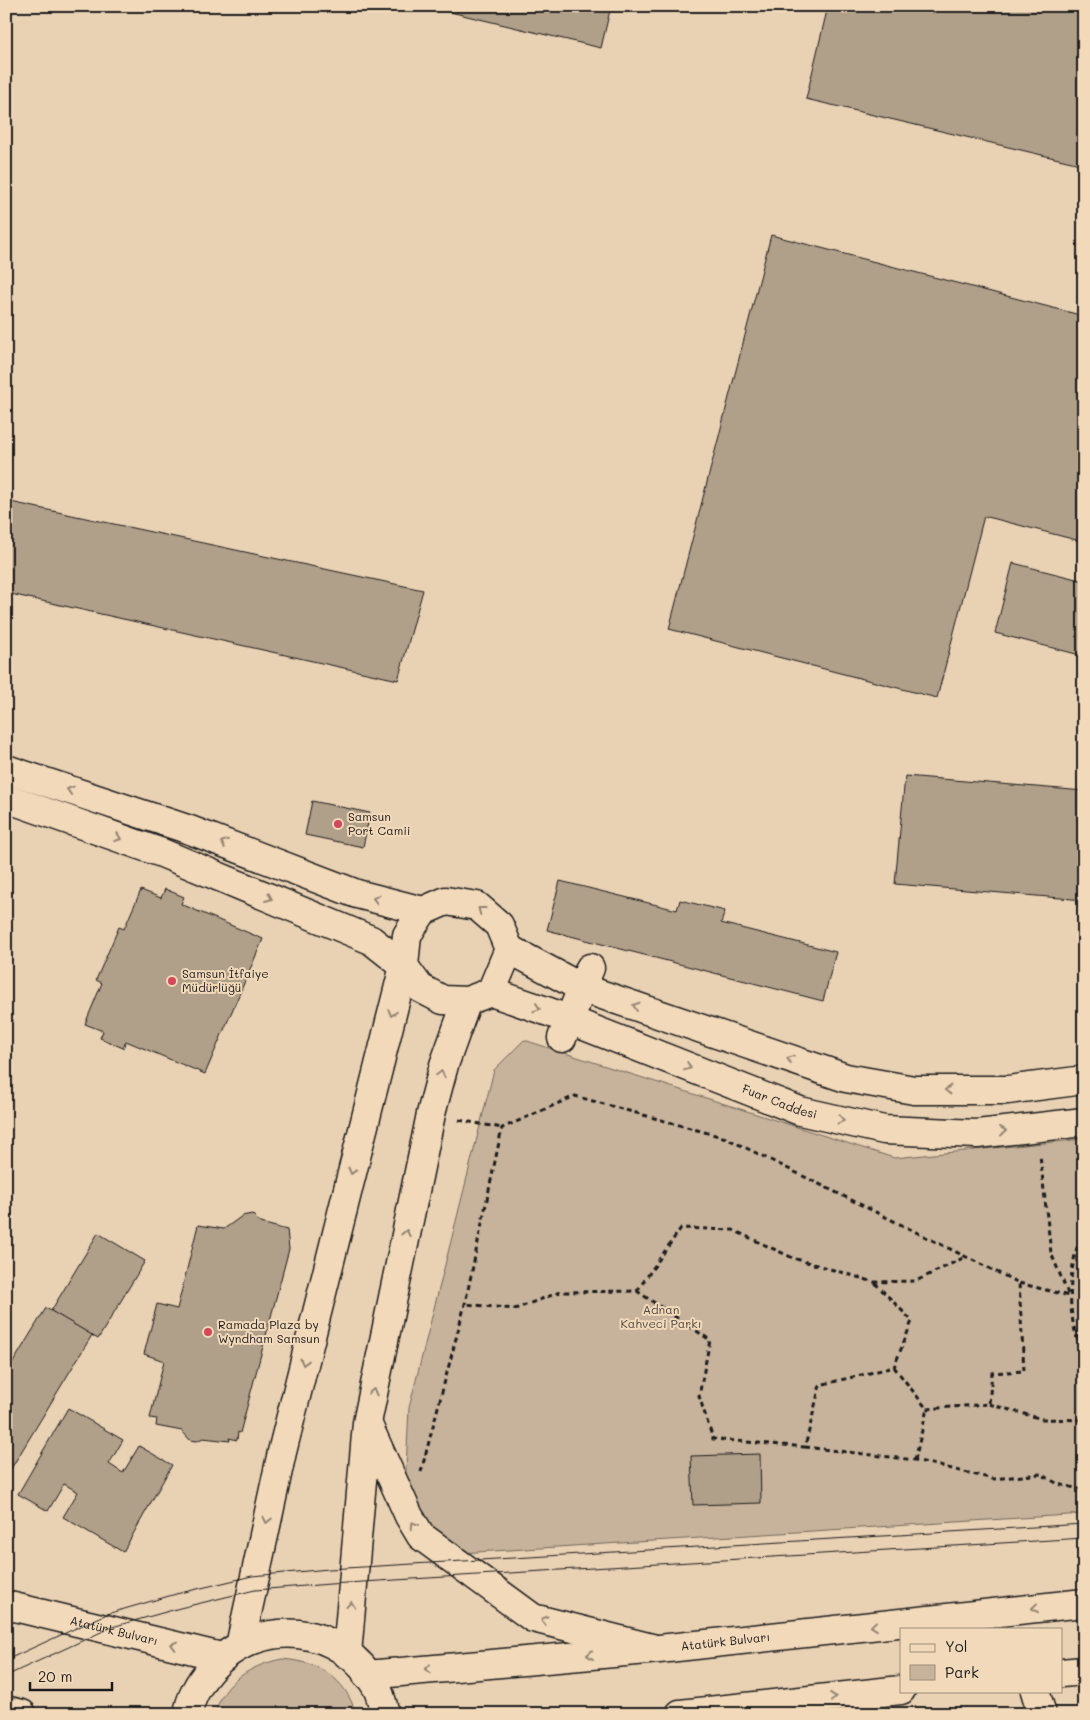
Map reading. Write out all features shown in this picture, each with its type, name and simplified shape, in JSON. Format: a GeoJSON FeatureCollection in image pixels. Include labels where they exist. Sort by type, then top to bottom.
{"type":"FeatureCollection","features":[{"type":"Feature","properties":{"kind":"street"},"geometry":{"type":"LineString","coordinates":[[6,768],[190,830],[357,894],[423,912]]}},
{"type":"Feature","properties":{"kind":"street"},"geometry":{"type":"LineString","coordinates":[[6,798],[162,853],[371,940],[404,966],[420,988],[443,1000],[479,997]]}},
{"type":"Feature","properties":{"kind":"street"},"geometry":{"type":"LineString","coordinates":[[231,1651],[404,966],[408,935],[423,912],[446,901],[477,906],[499,925],[509,949],[846,1078],[914,1090],[1008,1090],[1084,1080]]}},
{"type":"Feature","properties":{"kind":"street"},"geometry":{"type":"LineString","coordinates":[[347,1654],[367,1422],[431,1114],[444,1065],[479,997],[509,949]]}},
{"type":"Feature","properties":{"kind":"street"},"geometry":{"type":"LineString","coordinates":[[565,1029],[586,978]]}},
{"type":"Feature","properties":{"kind":"street","name":"Fuar Caddesi"},"geometry":{"type":"LineString","coordinates":[[479,997],[800,1111],[884,1130],[977,1134],[1084,1122]]}},
{"type":"Feature","properties":{"kind":"street"},"geometry":{"type":"LineString","coordinates":[[367,1422],[409,1516],[421,1536],[533,1618],[659,1650]]}},
{"type":"Feature","properties":{"kind":"street","name":"Atatürk Bulvarı"},"geometry":{"type":"LineString","coordinates":[[367,1675],[659,1650],[1084,1603]]}},
{"type":"Feature","properties":{"kind":"street","name":"Atatürk Bulvarı"},"geometry":{"type":"LineString","coordinates":[[6,1605],[231,1651]]}},
{"type":"Feature","properties":{"kind":"street"},"geometry":{"type":"LineString","coordinates":[[188,1714],[201,1680],[231,1651],[247,1641],[276,1633],[305,1634],[334,1644],[357,1661],[378,1689],[385,1714]]}},
{"type":"Feature","properties":{"kind":"street"},"geometry":{"type":"LineString","coordinates":[[1062,1673],[1084,1671]]}},
{"type":"Feature","properties":{"kind":"street"},"geometry":{"type":"LineString","coordinates":[[680,1714],[900,1690]]}},
{"type":"Feature","properties":{"kind":"street"},"geometry":{"type":"LineString","coordinates":[[1035,1692],[1042,1714]]}},
{"type":"Feature","properties":{"kind":"street"},"geometry":{"type":"LineString","coordinates":[[6,1710],[22,1714]]}},
{"type":"Feature","properties":{"kind":"path"},"geometry":{"type":"LineString","coordinates":[[431,1114],[502,1128],[575,1096],[726,1138],[1020,1283],[1069,1296]]}},
{"type":"Feature","properties":{"kind":"path"},"geometry":{"type":"LineString","coordinates":[[409,1516],[465,1304],[502,1128]]}},
{"type":"Feature","properties":{"kind":"path"},"geometry":{"type":"LineString","coordinates":[[1039,1152],[1051,1253],[1069,1296],[1078,1344],[1084,1354]]}},
{"type":"Feature","properties":{"kind":"path"},"geometry":{"type":"LineString","coordinates":[[637,1291],[681,1228],[734,1230],[793,1258],[874,1282],[916,1280],[966,1256]]}},
{"type":"Feature","properties":{"kind":"path"},"geometry":{"type":"LineString","coordinates":[[1069,1296],[1076,1246],[1084,1230]]}},
{"type":"Feature","properties":{"kind":"path"},"geometry":{"type":"LineString","coordinates":[[874,1282],[912,1321],[894,1367]]}},
{"type":"Feature","properties":{"kind":"path"},"geometry":{"type":"LineString","coordinates":[[989,1404],[992,1373],[1024,1371],[1020,1283]]}},
{"type":"Feature","properties":{"kind":"path"},"geometry":{"type":"LineString","coordinates":[[465,1304],[515,1309],[560,1292],[637,1291],[710,1340],[699,1396],[713,1439],[805,1447],[915,1460],[993,1479],[1041,1474],[1058,1484],[1084,1490]]}},
{"type":"Feature","properties":{"kind":"path"},"geometry":{"type":"LineString","coordinates":[[894,1367],[927,1408]]}},
{"type":"Feature","properties":{"kind":"path"},"geometry":{"type":"LineString","coordinates":[[805,1447],[820,1385],[894,1367]]}},
{"type":"Feature","properties":{"kind":"path"},"geometry":{"type":"LineString","coordinates":[[927,1408],[989,1404],[1042,1419],[1084,1420]]}},
{"type":"Feature","properties":{"kind":"path"},"geometry":{"type":"LineString","coordinates":[[915,1460],[927,1408]]}},
{"type":"Feature","properties":{"kind":"green space","name":"Adnan Kahveci Parkı"},"geometry":{"type":"Polygon","coordinates":[[[524,1040],[894,1158],[1084,1139],[1084,1514],[445,1554],[405,1489],[409,1408],[494,1070],[524,1040]]]}},
{"type":"Feature","properties":{"kind":"green space"},"geometry":{"type":"Polygon","coordinates":[[[282,1659],[308,1664],[329,1674],[345,1690],[356,1714],[215,1714],[225,1692],[240,1676],[260,1665],[282,1659]]]}},
{"type":"Feature","properties":{"kind":"building"},"geometry":{"type":"Polygon","coordinates":[[[425,6],[611,6],[601,48],[425,6]]]}},
{"type":"Feature","properties":{"kind":"building"},"geometry":{"type":"Polygon","coordinates":[[[828,6],[1066,6],[1084,11],[1084,165],[806,99],[828,6]]]}},
{"type":"Feature","properties":{"kind":"building"},"geometry":{"type":"Polygon","coordinates":[[[771,235],[1084,316],[1084,542],[984,516],[937,698],[669,629],[771,235]]]}},
{"type":"Feature","properties":{"kind":"building"},"geometry":{"type":"Polygon","coordinates":[[[6,501],[423,590],[398,680],[6,593],[6,501]]]}},
{"type":"Feature","properties":{"kind":"building"},"geometry":{"type":"Polygon","coordinates":[[[1013,563],[1084,581],[1084,656],[995,633],[1013,563]]]}},
{"type":"Feature","properties":{"kind":"building"},"geometry":{"type":"Polygon","coordinates":[[[905,776],[1084,791],[1084,900],[895,884],[905,776]]]}},
{"type":"Feature","properties":{"kind":"building","name":"Samsun Port Camii"},"geometry":{"type":"Polygon","coordinates":[[[312,801],[370,813],[363,847],[305,835],[312,801]]]}},
{"type":"Feature","properties":{"kind":"building"},"geometry":{"type":"Polygon","coordinates":[[[6,823],[11,824],[6,841],[6,823]]]}},
{"type":"Feature","properties":{"kind":"building"},"geometry":{"type":"Polygon","coordinates":[[[560,881],[677,910],[680,900],[725,911],[721,923],[836,952],[823,1001],[547,930],[560,881]]]}},
{"type":"Feature","properties":{"kind":"building","name":"Samsun İtfaiye Müdürlüğü"},"geometry":{"type":"Polygon","coordinates":[[[165,889],[184,897],[181,904],[263,939],[205,1074],[126,1041],[123,1048],[100,1038],[103,1031],[85,1024],[102,983],[96,980],[119,927],[124,929],[141,890],[161,898],[165,889]]]}},
{"type":"Feature","properties":{"kind":"building","name":"Ramada Plaza by Wyndham Samsun"},"geometry":{"type":"Polygon","coordinates":[[[252,1214],[261,1223],[287,1230],[289,1249],[240,1433],[238,1432],[237,1440],[229,1438],[230,1441],[203,1438],[197,1441],[190,1440],[182,1431],[156,1426],[157,1419],[150,1418],[164,1361],[144,1354],[157,1304],[177,1309],[198,1225],[224,1229],[242,1216],[252,1214]]]}},
{"type":"Feature","properties":{"kind":"building"},"geometry":{"type":"Polygon","coordinates":[[[98,1233],[145,1261],[98,1339],[51,1311],[98,1233]]]}},
{"type":"Feature","properties":{"kind":"building"},"geometry":{"type":"Polygon","coordinates":[[[46,1308],[92,1335],[6,1477],[6,1374],[46,1308]]]}},
{"type":"Feature","properties":{"kind":"building"},"geometry":{"type":"Polygon","coordinates":[[[68,1408],[123,1440],[109,1464],[123,1473],[139,1446],[172,1465],[123,1552],[63,1517],[78,1492],[64,1484],[48,1511],[18,1494],[68,1408]]]}},
{"type":"Feature","properties":{"kind":"building"},"geometry":{"type":"Polygon","coordinates":[[[760,1454],[761,1503],[693,1505],[691,1456],[760,1454]]]}},
{"type":"Feature","properties":{"kind":"tram line"},"geometry":{"type":"LineString","coordinates":[[6,1660],[107,1614],[176,1594],[252,1576],[329,1569],[1084,1524]]}},
{"type":"Feature","properties":{"kind":"tram line"},"geometry":{"type":"LineString","coordinates":[[6,1676],[112,1627],[255,1590],[1084,1538]]}},
{"type":"Feature","properties":{"kind":"place","name":"Samsun Port Camii"},"geometry":{"type":"Point","coordinates":[338,824]}},
{"type":"Feature","properties":{"kind":"place","name":"Samsun İtfaiye Müdürlüğü"},"geometry":{"type":"Point","coordinates":[172,981]}},
{"type":"Feature","properties":{"kind":"place","name":"Ramada Plaza by Wyndham Samsun"},"geometry":{"type":"Point","coordinates":[208,1332]}}]}
